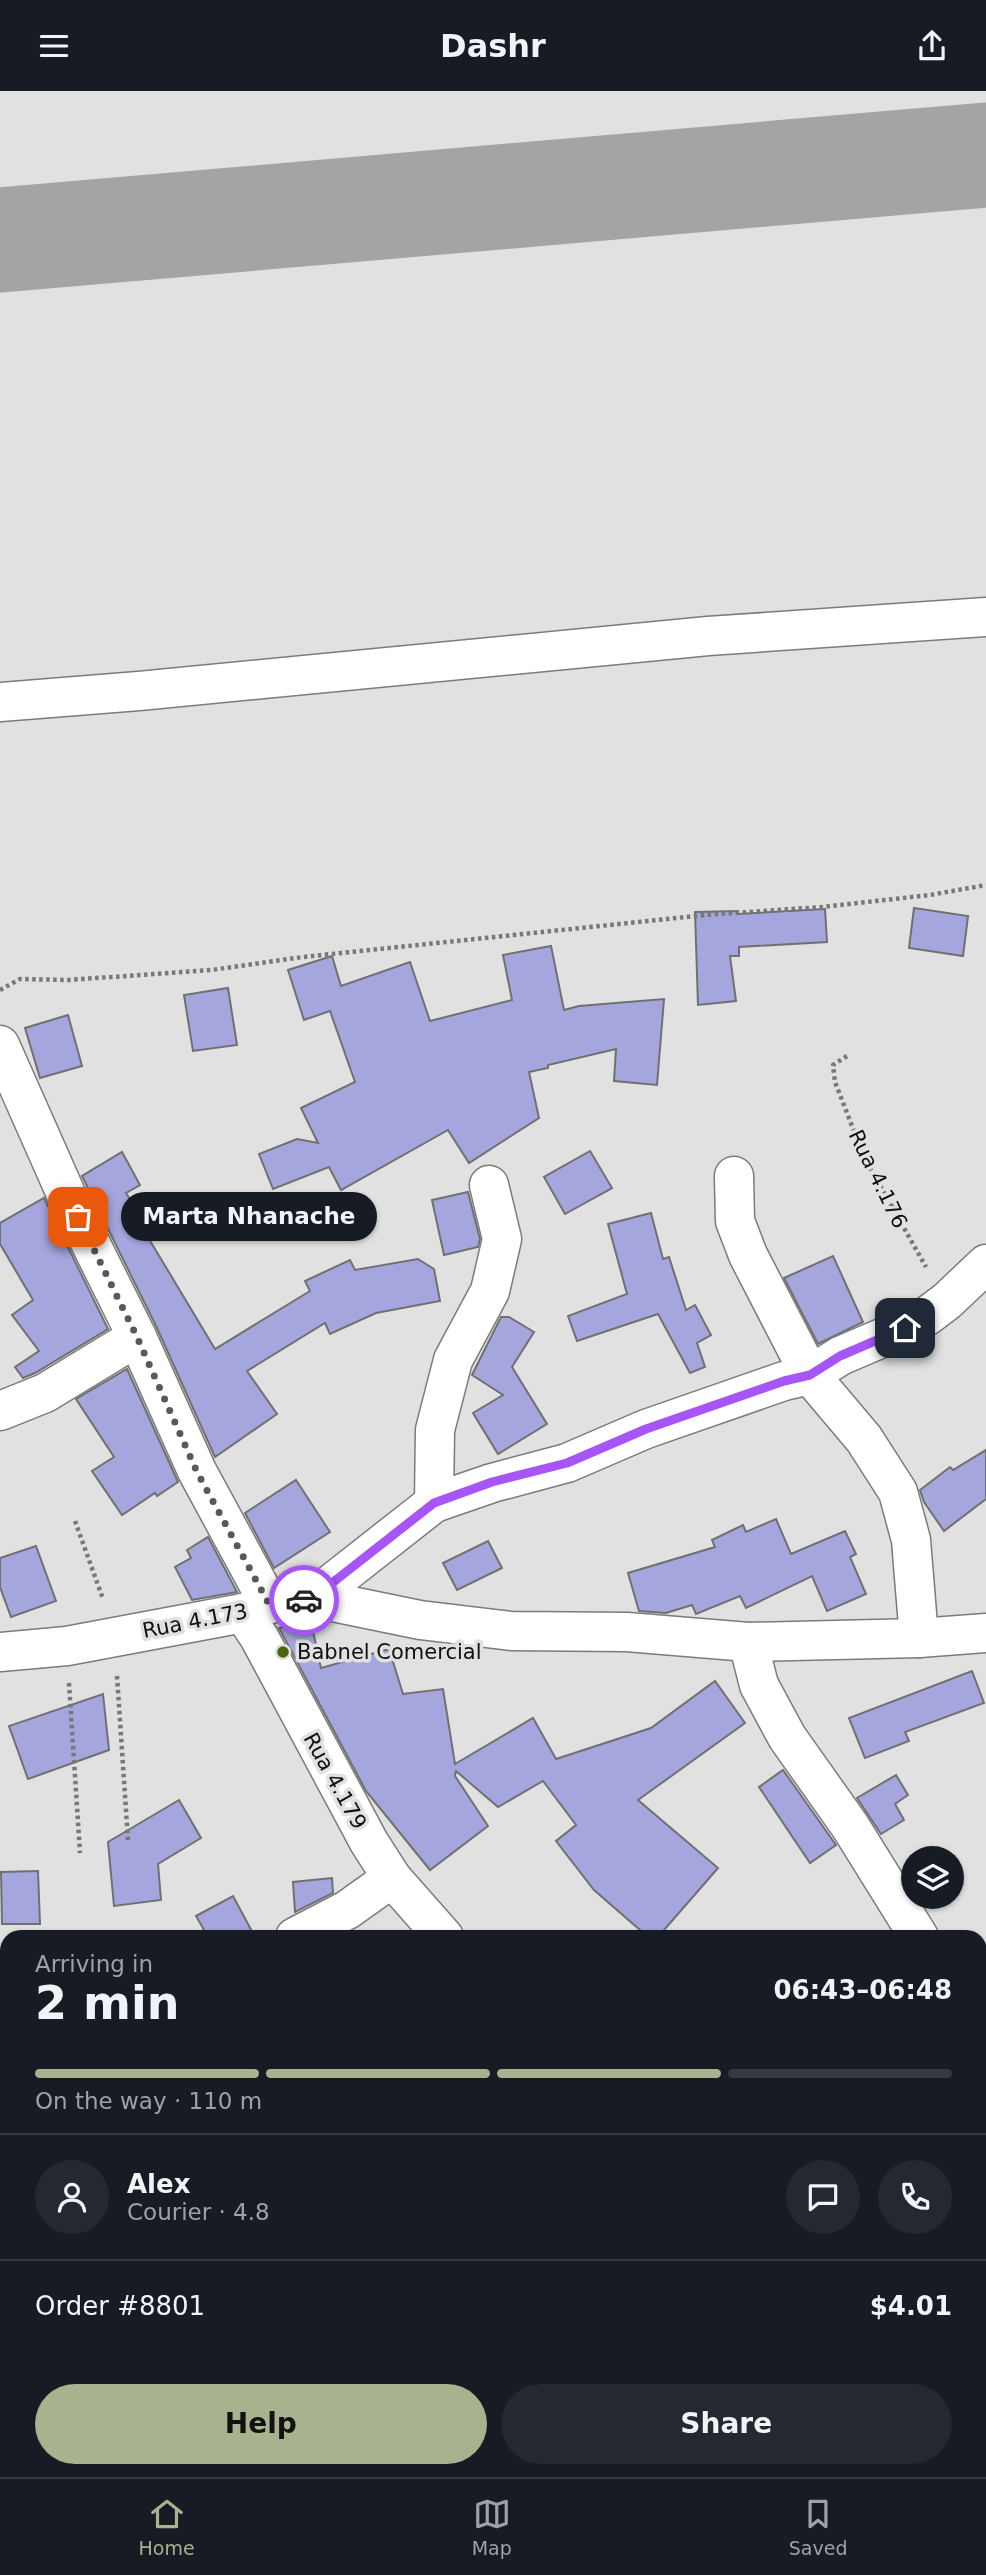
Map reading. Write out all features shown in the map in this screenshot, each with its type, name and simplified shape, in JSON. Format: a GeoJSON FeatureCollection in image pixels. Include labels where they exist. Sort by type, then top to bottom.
{"type":"FeatureCollection","features":[{"type":"Feature","properties":{"kind":"street"},"geometry":{"type":"LineString","coordinates":[[0,702],[708,636],[986,617]]}},
{"type":"Feature","properties":{"kind":"street"},"geometry":{"type":"LineString","coordinates":[[0,1045],[66,1193],[137,1337],[256,1609]]}},
{"type":"Feature","properties":{"kind":"street"},"geometry":{"type":"LineString","coordinates":[[734,1176],[735,1221],[748,1255],[810,1375],[864,1439],[898,1492],[911,1540],[919,1638]]}},
{"type":"Feature","properties":{"kind":"street"},"geometry":{"type":"LineString","coordinates":[[434,1503],[435,1430],[453,1360],[489,1291],[502,1239],[489,1185]]}},
{"type":"Feature","properties":{"kind":"street"},"geometry":{"type":"LineString","coordinates":[[313,1598],[434,1503],[492,1482],[567,1463],[646,1429],[784,1381],[810,1375],[840,1356],[905,1328],[947,1301],[986,1264]]}},
{"type":"Feature","properties":{"kind":"street"},"geometry":{"type":"LineString","coordinates":[[0,1411],[45,1392],[137,1337]]}},
{"type":"Feature","properties":{"kind":"street"},"geometry":{"type":"LineString","coordinates":[[313,1598],[420,1620],[511,1632],[627,1632],[748,1642],[919,1638],[986,1633]]}},
{"type":"Feature","properties":{"kind":"street","name":"Rua 4.173"},"geometry":{"type":"LineString","coordinates":[[0,1652],[67,1646],[313,1598]]}},
{"type":"Feature","properties":{"kind":"street","name":"Rua 4.179"},"geometry":{"type":"LineString","coordinates":[[256,1609],[258,1637],[369,1842],[392,1878],[438,1930]]}},
{"type":"Feature","properties":{"kind":"street"},"geometry":{"type":"LineString","coordinates":[[748,1642],[759,1685],[787,1737],[849,1826],[915,1930]]}},
{"type":"Feature","properties":{"kind":"street"},"geometry":{"type":"LineString","coordinates":[[308,1930],[347,1910],[392,1878]]}},
{"type":"Feature","properties":{"kind":"path"},"geometry":{"type":"LineString","coordinates":[[0,990],[20,979],[68,980],[211,970],[303,957],[705,915],[822,907],[930,895],[986,885]]}},
{"type":"Feature","properties":{"kind":"path","name":"Rua 4.176"},"geometry":{"type":"LineString","coordinates":[[848,1056],[833,1065],[835,1082],[864,1157],[907,1237],[947,1301]]}},
{"type":"Feature","properties":{"kind":"path"},"geometry":{"type":"LineString","coordinates":[[67,1646],[80,1853]]}},
{"type":"Feature","properties":{"kind":"building"},"geometry":{"type":"Polygon","coordinates":[[[914,908],[968,916],[963,956],[909,948],[914,908]]]}},
{"type":"Feature","properties":{"kind":"building"},"geometry":{"type":"Polygon","coordinates":[[[825,909],[827,942],[739,947],[739,956],[730,956],[736,1001],[698,1005],[695,912],[738,911],[738,914],[825,909]]]}},
{"type":"Feature","properties":{"kind":"building"},"geometry":{"type":"Polygon","coordinates":[[[551,946],[564,1010],[579,1006],[664,999],[657,1085],[614,1081],[616,1049],[548,1065],[548,1068],[529,1072],[539,1118],[469,1163],[448,1130],[341,1190],[329,1167],[273,1189],[259,1154],[297,1139],[318,1143],[301,1108],[355,1082],[330,1011],[304,1020],[288,970],[332,956],[341,986],[410,962],[430,1021],[512,1000],[503,955],[551,946]]]}},
{"type":"Feature","properties":{"kind":"building"},"geometry":{"type":"Polygon","coordinates":[[[228,988],[237,1045],[193,1051],[184,995],[228,988]]]}},
{"type":"Feature","properties":{"kind":"building"},"geometry":{"type":"Polygon","coordinates":[[[68,1015],[82,1066],[40,1078],[25,1028],[68,1015]]]}},
{"type":"Feature","properties":{"kind":"building"},"geometry":{"type":"Polygon","coordinates":[[[590,1151],[612,1188],[565,1214],[544,1177],[590,1151]]]}},
{"type":"Feature","properties":{"kind":"building"},"geometry":{"type":"Polygon","coordinates":[[[122,1152],[140,1185],[126,1193],[154,1236],[149,1239],[215,1349],[310,1291],[305,1281],[350,1260],[355,1270],[418,1259],[434,1269],[440,1301],[376,1313],[330,1334],[325,1323],[247,1371],[277,1414],[215,1457],[157,1328],[82,1176],[122,1152]]]}},
{"type":"Feature","properties":{"kind":"building"},"geometry":{"type":"Polygon","coordinates":[[[468,1192],[480,1239],[478,1247],[444,1255],[432,1200],[468,1192]]]}},
{"type":"Feature","properties":{"kind":"building"},"geometry":{"type":"Polygon","coordinates":[[[44,1198],[108,1329],[23,1378],[15,1367],[39,1351],[12,1315],[33,1300],[0,1244],[0,1223],[44,1198]]]}},
{"type":"Feature","properties":{"kind":"building"},"geometry":{"type":"Polygon","coordinates":[[[651,1213],[663,1259],[669,1257],[686,1310],[695,1305],[711,1335],[697,1343],[705,1367],[690,1373],[658,1314],[577,1341],[568,1316],[627,1294],[608,1224],[651,1213]]]}},
{"type":"Feature","properties":{"kind":"building"},"geometry":{"type":"Polygon","coordinates":[[[833,1256],[863,1322],[818,1344],[784,1278],[833,1256]]]}},
{"type":"Feature","properties":{"kind":"building"},"geometry":{"type":"Polygon","coordinates":[[[501,1317],[509,1317],[534,1332],[512,1367],[547,1424],[498,1454],[473,1413],[503,1395],[472,1375],[501,1317]]]}},
{"type":"Feature","properties":{"kind":"building"},"geometry":{"type":"Polygon","coordinates":[[[127,1369],[178,1482],[157,1496],[155,1493],[122,1515],[92,1471],[114,1457],[76,1399],[127,1369]]]}},
{"type":"Feature","properties":{"kind":"building"},"geometry":{"type":"Polygon","coordinates":[[[986,1450],[986,1499],[944,1531],[924,1502],[920,1490],[950,1467],[953,1470],[986,1450]]]}},
{"type":"Feature","properties":{"kind":"building"},"geometry":{"type":"Polygon","coordinates":[[[296,1480],[330,1532],[274,1568],[245,1513],[296,1480]]]}},
{"type":"Feature","properties":{"kind":"building"},"geometry":{"type":"Polygon","coordinates":[[[776,1519],[791,1554],[845,1531],[856,1554],[850,1557],[866,1594],[827,1611],[812,1576],[746,1608],[740,1596],[696,1614],[692,1605],[666,1613],[639,1611],[628,1573],[715,1547],[712,1540],[743,1525],[746,1532],[776,1519]]]}},
{"type":"Feature","properties":{"kind":"building"},"geometry":{"type":"Polygon","coordinates":[[[208,1537],[237,1592],[192,1600],[175,1567],[191,1558],[187,1550],[208,1537]]]}},
{"type":"Feature","properties":{"kind":"building"},"geometry":{"type":"Polygon","coordinates":[[[488,1541],[502,1568],[457,1590],[443,1563],[488,1541]]]}},
{"type":"Feature","properties":{"kind":"building"},"geometry":{"type":"Polygon","coordinates":[[[36,1546],[56,1601],[11,1617],[0,1587],[0,1558],[36,1546]]]}},
{"type":"Feature","properties":{"kind":"building"},"geometry":{"type":"Polygon","coordinates":[[[311,1622],[321,1668],[389,1649],[403,1694],[443,1689],[455,1764],[533,1718],[556,1759],[651,1728],[715,1681],[745,1723],[638,1800],[718,1868],[664,1930],[640,1930],[594,1890],[556,1841],[576,1825],[543,1781],[498,1807],[456,1771],[455,1776],[488,1826],[430,1870],[366,1791],[279,1628],[311,1622]]]}},
{"type":"Feature","properties":{"kind":"building"},"geometry":{"type":"Polygon","coordinates":[[[972,1671],[984,1703],[905,1732],[909,1741],[865,1758],[849,1718],[972,1671]]]}},
{"type":"Feature","properties":{"kind":"building"},"geometry":{"type":"Polygon","coordinates":[[[103,1694],[109,1750],[28,1779],[9,1726],[103,1694]]]}},
{"type":"Feature","properties":{"kind":"building"},"geometry":{"type":"Polygon","coordinates":[[[783,1770],[836,1845],[810,1863],[759,1787],[783,1770]]]}},
{"type":"Feature","properties":{"kind":"building"},"geometry":{"type":"Polygon","coordinates":[[[896,1775],[908,1795],[895,1804],[904,1820],[881,1834],[857,1798],[896,1775]]]}},
{"type":"Feature","properties":{"kind":"building"},"geometry":{"type":"Polygon","coordinates":[[[179,1800],[201,1838],[158,1864],[161,1900],[114,1906],[108,1842],[179,1800]]]}},
{"type":"Feature","properties":{"kind":"building"},"geometry":{"type":"Polygon","coordinates":[[[38,1871],[40,1924],[2,1924],[1,1872],[38,1871]]]}},
{"type":"Feature","properties":{"kind":"building"},"geometry":{"type":"Polygon","coordinates":[[[332,1878],[333,1893],[295,1912],[293,1882],[332,1878]]]}},
{"type":"Feature","properties":{"kind":"building"},"geometry":{"type":"Polygon","coordinates":[[[233,1896],[251,1930],[204,1930],[196,1916],[233,1896]]]}},
{"type":"Feature","properties":{"kind":"taxiway"},"geometry":{"type":"LineString","coordinates":[[0,240],[986,155]]}},
{"type":"Feature","properties":{"kind":"way so far"},"geometry":{"type":"LineString","coordinates":[[78,1217],[137,1337],[197,1472],[269,1604],[304,1600]]}},
{"type":"Feature","properties":{"kind":"place","name":"Marta Nhanache"},"geometry":{"type":"Point","coordinates":[78,1217]}},
{"type":"Feature","properties":{"kind":"place","name":"Babnel Comercial"},"geometry":{"type":"Point","coordinates":[283,1652]}},
{"type":"Feature","properties":{"kind":"route"},"geometry":{"type":"LineString","coordinates":[[304,1600],[313,1598],[434,1503],[492,1482],[567,1463],[646,1429],[784,1381],[810,1375],[840,1356],[905,1328]]}}]}
